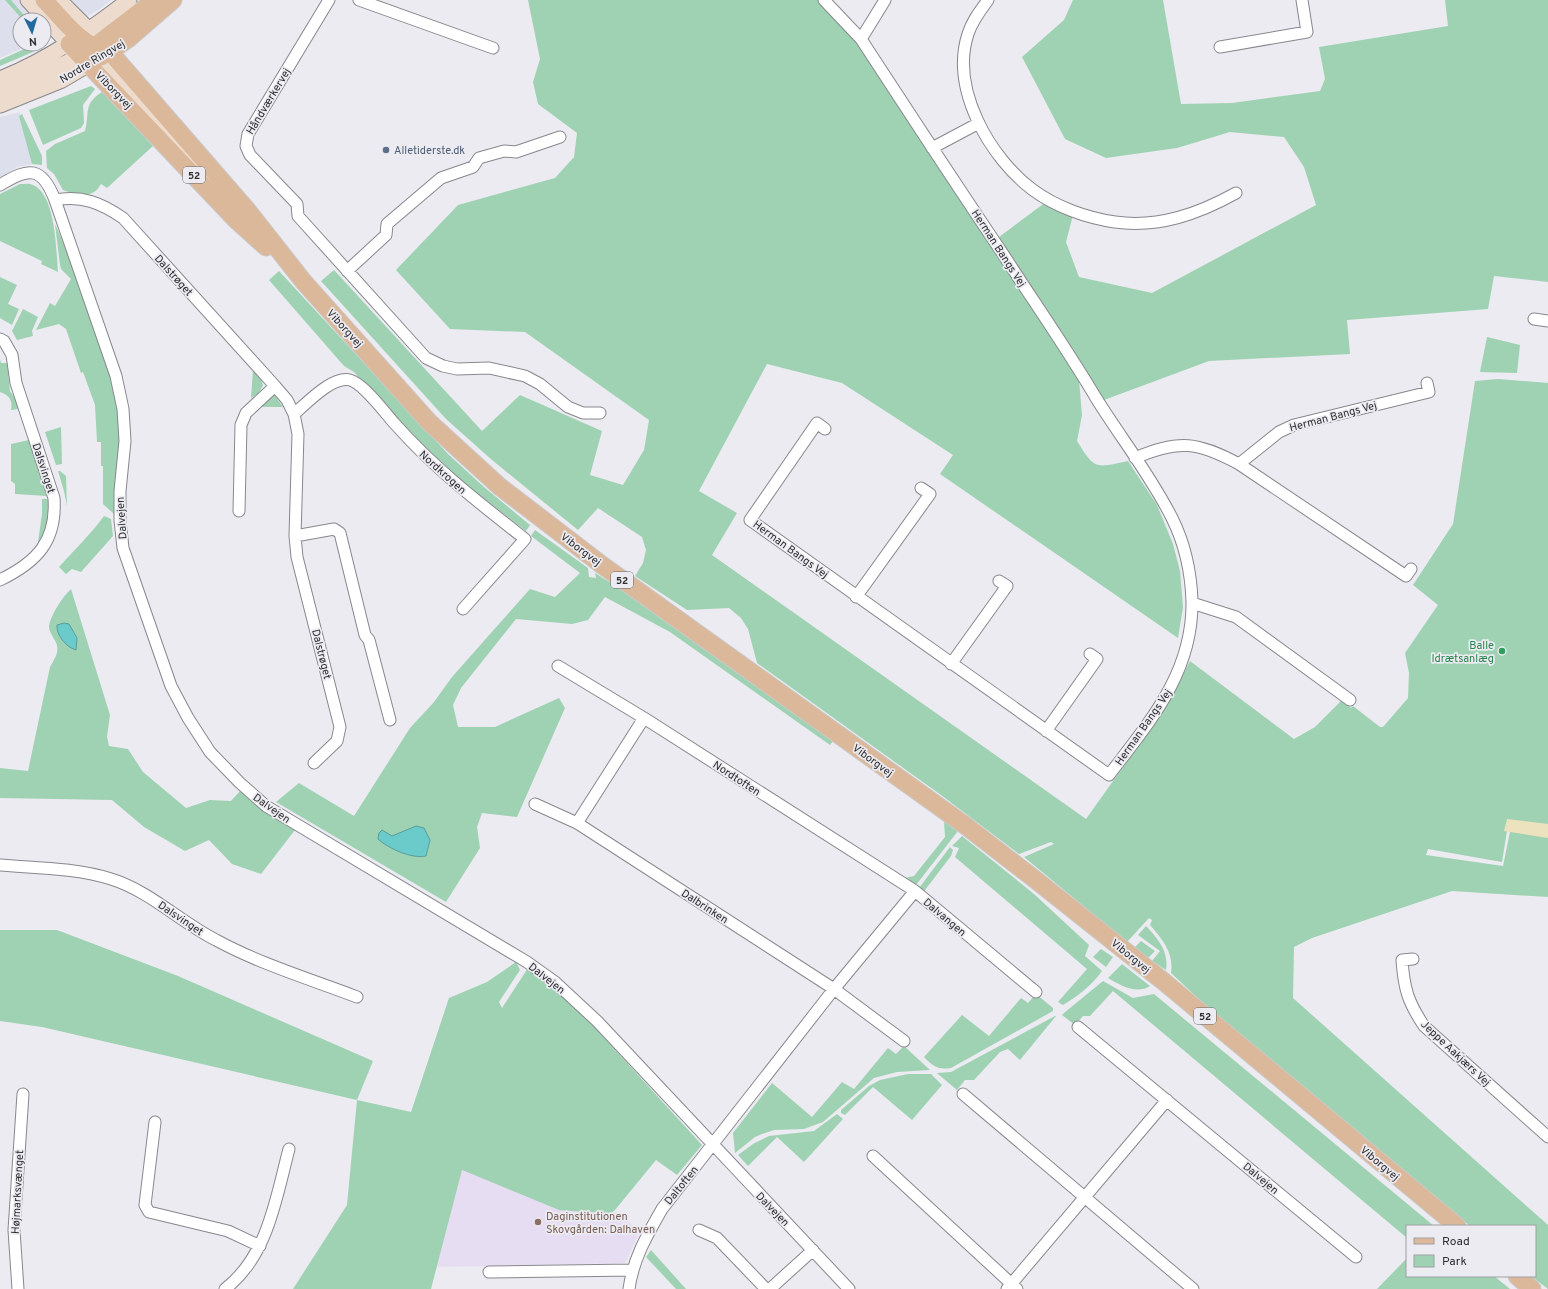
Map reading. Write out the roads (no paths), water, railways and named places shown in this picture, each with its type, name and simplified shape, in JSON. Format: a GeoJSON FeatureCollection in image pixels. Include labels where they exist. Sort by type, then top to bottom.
{"type":"FeatureCollection","features":[{"type":"Feature","properties":{"kind":"main road","name":"Viborgvej"},"geometry":{"type":"LineString","coordinates":[[28,0],[89,47],[235,196],[303,281],[429,422],[499,486],[602,566],[954,817],[1020,867],[1163,981],[1456,1225]]}},
{"type":"Feature","properties":{"kind":"main road"},"geometry":{"type":"LineString","coordinates":[[44,0],[89,47]]}},
{"type":"Feature","properties":{"kind":"main road","name":"Viborgvej"},"geometry":{"type":"LineString","coordinates":[[59,0],[89,47],[236,220],[303,281]]}},
{"type":"Feature","properties":{"kind":"main road","name":"Nordre Ringvej"},"geometry":{"type":"LineString","coordinates":[[0,105],[62,80],[129,0]]}},
{"type":"Feature","properties":{"kind":"main road"},"geometry":{"type":"LineString","coordinates":[[0,93],[70,61],[155,0]]}},
{"type":"Feature","properties":{"kind":"main road","name":"Nordre Ringvej"},"geometry":{"type":"LineString","coordinates":[[0,79],[44,59],[89,47],[128,39],[173,0]]}},
{"type":"Feature","properties":{"kind":"main road"},"geometry":{"type":"LineString","coordinates":[[1518,1277],[1532,1289]]}},
{"type":"Feature","properties":{"kind":"street","name":"Håndværkervej"},"geometry":{"type":"LineString","coordinates":[[329,0],[246,137],[246,146],[250,155],[297,204],[298,216],[426,358],[442,366],[457,369],[489,368],[525,376],[540,384],[568,407],[582,413],[600,413]]}},
{"type":"Feature","properties":{"kind":"street"},"geometry":{"type":"LineString","coordinates":[[359,0],[493,48]]}},
{"type":"Feature","properties":{"kind":"street","name":"Herman Bangs Vej"},"geometry":{"type":"LineString","coordinates":[[824,0],[861,39],[1135,458],[1172,518],[1184,549],[1190,577],[1192,603],[1190,631],[1183,660],[1172,687],[1160,707],[1110,775],[856,597],[750,520],[817,423],[826,429]]}},
{"type":"Feature","properties":{"kind":"street"},"geometry":{"type":"LineString","coordinates":[[861,39],[886,0]]}},
{"type":"Feature","properties":{"kind":"street"},"geometry":{"type":"LineString","coordinates":[[988,0],[973,20],[967,34],[964,55],[964,78],[971,105],[992,148],[1033,190],[1059,205],[1086,216],[1115,222],[1146,224],[1205,210],[1236,193]]}},
{"type":"Feature","properties":{"kind":"street"},"geometry":{"type":"LineString","coordinates":[[1220,47],[1307,32],[1302,0]]}},
{"type":"Feature","properties":{"kind":"street"},"geometry":{"type":"LineString","coordinates":[[932,148],[979,123]]}},
{"type":"Feature","properties":{"kind":"street"},"geometry":{"type":"LineString","coordinates":[[347,271],[386,235],[387,224],[441,178],[473,166],[479,158],[504,151],[516,152],[560,137]]}},
{"type":"Feature","properties":{"kind":"street","name":"Dalvejen"},"geometry":{"type":"LineString","coordinates":[[0,185],[17,174],[31,172],[37,174],[45,180],[55,200],[116,376],[123,409],[125,440],[120,491],[120,520],[123,548],[171,686],[188,718],[210,752],[240,783],[266,806],[527,962],[555,982],[597,1021],[849,1289]]}},
{"type":"Feature","properties":{"kind":"street","name":"Dalstrøget"},"geometry":{"type":"LineString","coordinates":[[55,200],[72,198],[102,204],[123,218],[287,400],[294,414],[298,434],[295,536],[297,557],[340,727],[338,741],[314,763]]}},
{"type":"Feature","properties":{"kind":"street"},"geometry":{"type":"LineString","coordinates":[[1534,319],[1548,321]]}},
{"type":"Feature","properties":{"kind":"street","name":"Dalsvinget"},"geometry":{"type":"LineString","coordinates":[[0,338],[4,341],[12,355],[16,383],[54,498],[55,510],[50,534],[43,548],[20,570],[0,580]]}},
{"type":"Feature","properties":{"kind":"street","name":"Nordkrogen"},"geometry":{"type":"LineString","coordinates":[[294,414],[333,382],[341,379],[357,383],[412,444],[452,482],[525,539],[463,609]]}},
{"type":"Feature","properties":{"kind":"street","name":"Herman Bangs Vej"},"geometry":{"type":"LineString","coordinates":[[1239,464],[1279,432],[1294,425],[1429,392],[1427,383]]}},
{"type":"Feature","properties":{"kind":"street"},"geometry":{"type":"LineString","coordinates":[[239,511],[241,425],[246,413],[274,386]]}},
{"type":"Feature","properties":{"kind":"street"},"geometry":{"type":"LineString","coordinates":[[1135,458],[1155,450],[1178,446],[1199,446],[1217,452],[1239,464],[1406,576],[1411,569]]}},
{"type":"Feature","properties":{"kind":"street"},"geometry":{"type":"LineString","coordinates":[[856,597],[930,494],[921,488]]}},
{"type":"Feature","properties":{"kind":"street"},"geometry":{"type":"LineString","coordinates":[[295,536],[334,529],[340,533],[366,636],[369,640],[390,720]]}},
{"type":"Feature","properties":{"kind":"street"},"geometry":{"type":"LineString","coordinates":[[951,664],[1007,586],[999,580]]}},
{"type":"Feature","properties":{"kind":"street"},"geometry":{"type":"LineString","coordinates":[[1192,603],[1236,617],[1350,700]]}},
{"type":"Feature","properties":{"kind":"street"},"geometry":{"type":"LineString","coordinates":[[1046,731],[1097,659],[1090,654]]}},
{"type":"Feature","properties":{"kind":"street","name":"Nordtoften"},"geometry":{"type":"LineString","coordinates":[[558,666],[644,718],[915,891]]}},
{"type":"Feature","properties":{"kind":"street"},"geometry":{"type":"LineString","coordinates":[[576,822],[644,718]]}},
{"type":"Feature","properties":{"kind":"street","name":"Dalbrinken"},"geometry":{"type":"LineString","coordinates":[[535,804],[576,822],[834,989]]}},
{"type":"Feature","properties":{"kind":"street","name":"Dalsvinget"},"geometry":{"type":"LineString","coordinates":[[0,865],[90,873],[123,883],[142,892],[187,924],[217,941],[357,997]]}},
{"type":"Feature","properties":{"kind":"street","name":"Dalvangen"},"geometry":{"type":"LineString","coordinates":[[713,1145],[834,989],[915,891],[1036,992]]}},
{"type":"Feature","properties":{"kind":"street","name":"Jeppe Aakjærs Vej"},"geometry":{"type":"LineString","coordinates":[[1413,959],[1402,960],[1405,990],[1411,1008],[1424,1026],[1548,1137]]}},
{"type":"Feature","properties":{"kind":"street"},"geometry":{"type":"LineString","coordinates":[[834,989],[904,1041]]}},
{"type":"Feature","properties":{"kind":"street","name":"Dalvejen"},"geometry":{"type":"LineString","coordinates":[[1078,1027],[1356,1256]]}},
{"type":"Feature","properties":{"kind":"street","name":"Højmarksvænget"},"geometry":{"type":"LineString","coordinates":[[18,1289],[14,1230],[23,1094]]}},
{"type":"Feature","properties":{"kind":"street"},"geometry":{"type":"LineString","coordinates":[[963,1094],[1193,1289]]}},
{"type":"Feature","properties":{"kind":"street"},"geometry":{"type":"LineString","coordinates":[[873,1156],[1012,1287],[1084,1197],[1167,1100]]}},
{"type":"Feature","properties":{"kind":"street"},"geometry":{"type":"LineString","coordinates":[[155,1122],[145,1205],[149,1212],[228,1231],[260,1246]]}},
{"type":"Feature","properties":{"kind":"street","name":"Daltoften"},"geometry":{"type":"LineString","coordinates":[[629,1289],[632,1270],[643,1242],[662,1209],[713,1145]]}},
{"type":"Feature","properties":{"kind":"street"},"geometry":{"type":"LineString","coordinates":[[226,1289],[246,1268],[260,1246],[267,1227],[289,1149]]}},
{"type":"Feature","properties":{"kind":"street"},"geometry":{"type":"LineString","coordinates":[[699,1230],[717,1238],[766,1289]]}},
{"type":"Feature","properties":{"kind":"street"},"geometry":{"type":"LineString","coordinates":[[770,1289],[813,1250]]}},
{"type":"Feature","properties":{"kind":"street"},"geometry":{"type":"LineString","coordinates":[[489,1272],[632,1270]]}},
{"type":"Feature","properties":{"kind":"water"},"geometry":{"type":"Polygon","coordinates":[[[64,623],[69,624],[77,638],[76,650],[65,643],[58,633],[57,625],[64,623]]]}},
{"type":"Feature","properties":{"kind":"water"},"geometry":{"type":"Polygon","coordinates":[[[416,826],[424,828],[430,840],[426,856],[420,857],[408,855],[388,846],[378,839],[379,833],[382,830],[392,836],[416,826]]]}},
{"type":"Feature","properties":{"kind":"place","name":"Alletiderste.dk"},"geometry":{"type":"Point","coordinates":[386,150]}},
{"type":"Feature","properties":{"kind":"place","name":"Balle Idrætsanlæg"},"geometry":{"type":"Point","coordinates":[1502,651]}},
{"type":"Feature","properties":{"kind":"place","name":"Daginstitutionen Skovgården: Dalhaven"},"geometry":{"type":"Point","coordinates":[538,1222]}}]}
